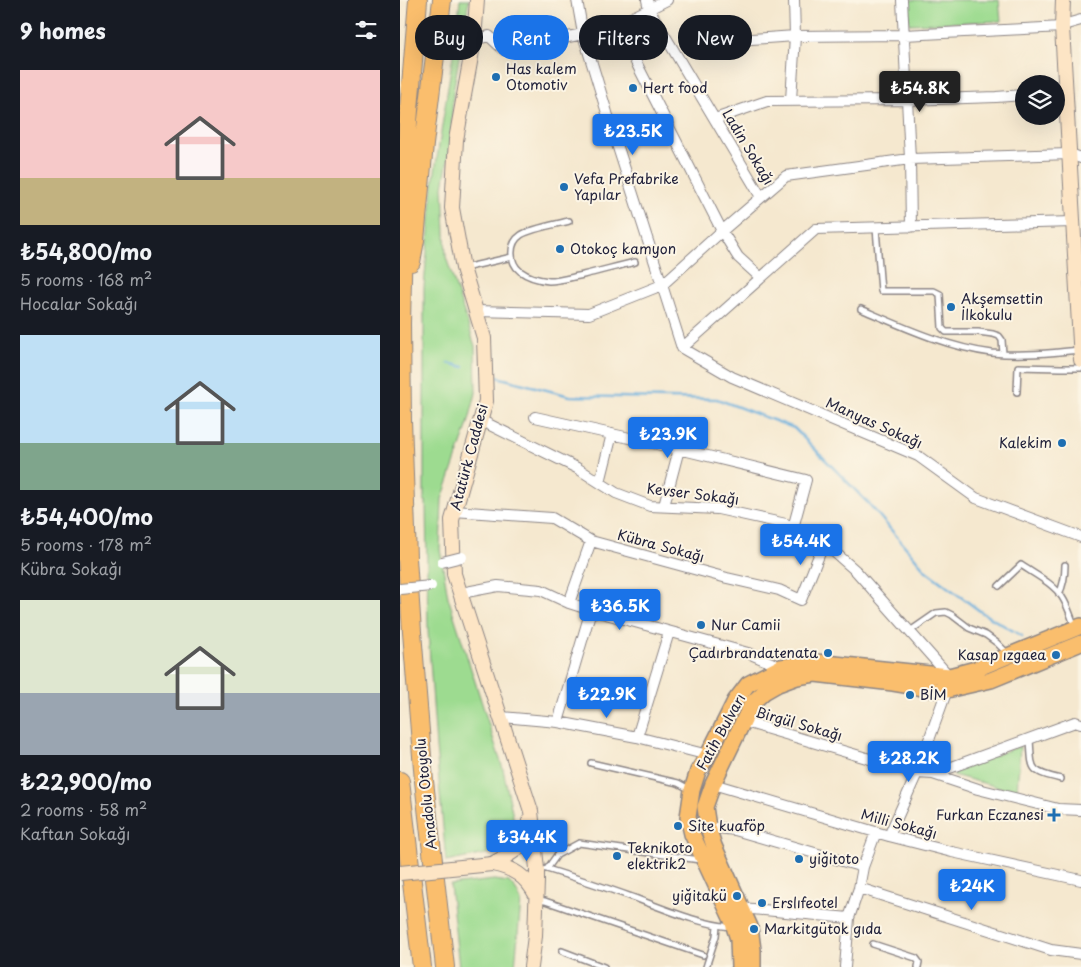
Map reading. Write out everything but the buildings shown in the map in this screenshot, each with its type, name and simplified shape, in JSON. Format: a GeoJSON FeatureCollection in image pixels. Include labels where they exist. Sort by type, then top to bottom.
{"type":"FeatureCollection","features":[{"type":"Feature","properties":{"kind":"highway","name":"Anadolu Otoyolu"},"geometry":{"type":"LineString","coordinates":[[418,0],[408,122],[403,234],[401,324],[403,449],[407,558],[424,781],[445,967]]}},
{"type":"Feature","properties":{"kind":"highway"},"geometry":{"type":"LineString","coordinates":[[401,324],[415,240],[424,144],[442,0]]}},
{"type":"Feature","properties":{"kind":"highway","name":"Anadolu Otoyolu"},"geometry":{"type":"LineString","coordinates":[[400,780],[422,967]]}},
{"type":"Feature","properties":{"kind":"main road","name":"Fatih Bulvarı"},"geometry":{"type":"LineString","coordinates":[[739,967],[735,910],[708,827],[705,807],[713,784],[752,702],[778,684],[797,677],[815,674],[935,690],[976,669],[1078,627]]}},
{"type":"Feature","properties":{"kind":"main road","name":"Fatih Bulvarı"},"geometry":{"type":"LineString","coordinates":[[753,967],[750,927],[735,910],[703,860],[692,834],[688,817],[692,790],[698,771],[735,701],[748,684],[781,667],[816,662],[948,683],[991,680],[1081,643]]}},
{"type":"Feature","properties":{"kind":"street","name":"Atatürk Caddesi"},"geometry":{"type":"LineString","coordinates":[[476,15],[477,0]]}},
{"type":"Feature","properties":{"kind":"street"},"geometry":{"type":"LineString","coordinates":[[577,0],[580,15]]}},
{"type":"Feature","properties":{"kind":"street"},"geometry":{"type":"LineString","coordinates":[[632,15],[648,4],[667,0]]}},
{"type":"Feature","properties":{"kind":"street"},"geometry":{"type":"LineString","coordinates":[[791,100],[795,36],[794,0]]}},
{"type":"Feature","properties":{"kind":"street"},"geometry":{"type":"LineString","coordinates":[[902,0],[910,158],[911,227]]}},
{"type":"Feature","properties":{"kind":"street"},"geometry":{"type":"LineString","coordinates":[[1061,75],[1063,0]]}},
{"type":"Feature","properties":{"kind":"street","name":"Ladin Sokağı"},"geometry":{"type":"LineString","coordinates":[[648,4],[761,197]]}},
{"type":"Feature","properties":{"kind":"street"},"geometry":{"type":"LineString","coordinates":[[752,39],[795,36],[904,35],[1062,26],[1081,20]]}},
{"type":"Feature","properties":{"kind":"street"},"geometry":{"type":"LineString","coordinates":[[483,38],[489,36],[504,50],[579,35]]}},
{"type":"Feature","properties":{"kind":"street","name":"Atatürk Caddesi"},"geometry":{"type":"LineString","coordinates":[[470,60],[456,140],[452,208],[463,268],[484,338],[486,401],[452,520],[454,574],[531,811],[542,869],[536,897],[535,936],[531,967]]}},
{"type":"Feature","properties":{"kind":"street"},"geometry":{"type":"LineString","coordinates":[[591,60],[682,348],[816,229],[1074,222]]}},
{"type":"Feature","properties":{"kind":"street"},"geometry":{"type":"LineString","coordinates":[[635,60],[722,231],[738,257],[761,278]]}},
{"type":"Feature","properties":{"kind":"street"},"geometry":{"type":"LineString","coordinates":[[714,119],[767,101],[907,100],[1015,96]]}},
{"type":"Feature","properties":{"kind":"street"},"geometry":{"type":"LineString","coordinates":[[1065,110],[1075,156],[1074,222],[1078,248],[1081,360]]}},
{"type":"Feature","properties":{"kind":"street"},"geometry":{"type":"LineString","coordinates":[[476,311],[589,314],[662,285],[786,176],[910,158],[1075,156]]}},
{"type":"Feature","properties":{"kind":"street","name":"Manyas Sokağı"},"geometry":{"type":"LineString","coordinates":[[682,348],[732,377],[918,456],[976,498],[1081,537]]}},
{"type":"Feature","properties":{"kind":"street"},"geometry":{"type":"LineString","coordinates":[[534,417],[679,449],[806,480],[793,528]]}},
{"type":"Feature","properties":{"kind":"street","name":"Kevser Sokağı"},"geometry":{"type":"LineString","coordinates":[[480,420],[577,468],[616,493],[650,506],[718,509],[786,524],[824,542],[856,571],[909,632],[948,683]]}},
{"type":"Feature","properties":{"kind":"street"},"geometry":{"type":"LineString","coordinates":[[600,482],[612,434]]}},
{"type":"Feature","properties":{"kind":"street"},"geometry":{"type":"LineString","coordinates":[[664,506],[679,449]]}},
{"type":"Feature","properties":{"kind":"street","name":"Kübra Sokağı"},"geometry":{"type":"LineString","coordinates":[[454,511],[552,518],[591,540],[727,578],[779,590],[801,600],[824,542]]}},
{"type":"Feature","properties":{"kind":"street"},"geometry":{"type":"LineString","coordinates":[[569,603],[591,540]]}},
{"type":"Feature","properties":{"kind":"street"},"geometry":{"type":"LineString","coordinates":[[442,562],[462,557]]}},
{"type":"Feature","properties":{"kind":"street"},"geometry":{"type":"LineString","coordinates":[[400,589],[431,586]]}},
{"type":"Feature","properties":{"kind":"street"},"geometry":{"type":"LineString","coordinates":[[460,593],[498,586],[541,590],[569,603],[748,653],[781,667]]}},
{"type":"Feature","properties":{"kind":"street"},"geometry":{"type":"LineString","coordinates":[[558,722],[591,610]]}},
{"type":"Feature","properties":{"kind":"street"},"geometry":{"type":"LineString","coordinates":[[637,737],[669,632]]}},
{"type":"Feature","properties":{"kind":"street"},"geometry":{"type":"LineString","coordinates":[[889,836],[916,773],[948,683]]}},
{"type":"Feature","properties":{"kind":"street"},"geometry":{"type":"LineString","coordinates":[[500,717],[558,722],[637,737],[708,754]]}},
{"type":"Feature","properties":{"kind":"street","name":"Birgül Sokağı"},"geometry":{"type":"LineString","coordinates":[[742,721],[916,773],[933,774],[978,789],[1058,809],[1081,810]]}},
{"type":"Feature","properties":{"kind":"street"},"geometry":{"type":"LineString","coordinates":[[933,774],[1076,722],[1081,724]]}},
{"type":"Feature","properties":{"kind":"street","name":"Milli Sokağı"},"geometry":{"type":"LineString","coordinates":[[713,784],[889,836],[952,852],[1081,880]]}},
{"type":"Feature","properties":{"kind":"street"},"geometry":{"type":"LineString","coordinates":[[492,864],[511,854],[522,844],[531,811]]}},
{"type":"Feature","properties":{"kind":"street"},"geometry":{"type":"LineString","coordinates":[[708,827],[735,830],[863,868]]}},
{"type":"Feature","properties":{"kind":"street"},"geometry":{"type":"LineString","coordinates":[[845,967],[849,918],[863,868],[876,832]]}},
{"type":"Feature","properties":{"kind":"street"},"geometry":{"type":"LineString","coordinates":[[492,864],[506,866],[516,872],[528,882],[536,897]]}},
{"type":"Feature","properties":{"kind":"street","name":"Anadolu Otoyolu"},"geometry":{"type":"LineString","coordinates":[[400,873],[492,864]]}},
{"type":"Feature","properties":{"kind":"street"},"geometry":{"type":"LineString","coordinates":[[858,888],[1051,950],[1081,954]]}},
{"type":"Feature","properties":{"kind":"street"},"geometry":{"type":"LineString","coordinates":[[735,910],[849,918]]}},
{"type":"Feature","properties":{"kind":"lane"},"geometry":{"type":"LineString","coordinates":[[569,221],[522,234],[514,243],[511,252],[516,267],[533,278],[557,281],[635,262]]}},
{"type":"Feature","properties":{"kind":"lane"},"geometry":{"type":"LineString","coordinates":[[876,228],[881,291],[934,291],[940,294],[942,328],[946,332],[978,332],[996,335],[1002,340],[1003,354]]}},
{"type":"Feature","properties":{"kind":"lane"},"geometry":{"type":"LineString","coordinates":[[463,268],[512,256]]}},
{"type":"Feature","properties":{"kind":"lane"},"geometry":{"type":"LineString","coordinates":[[861,309],[949,344],[983,352],[1021,354],[1080,350]]}},
{"type":"Feature","properties":{"kind":"lane"},"geometry":{"type":"LineString","coordinates":[[1017,392],[1018,367],[1081,368]]}},
{"type":"Feature","properties":{"kind":"lane"},"geometry":{"type":"LineString","coordinates":[[999,586],[1020,565],[1052,586],[1060,594],[1078,627]]}},
{"type":"Feature","properties":{"kind":"lane"},"geometry":{"type":"LineString","coordinates":[[1060,594],[1063,586],[1065,565]]}},
{"type":"Feature","properties":{"kind":"lane"},"geometry":{"type":"LineString","coordinates":[[909,632],[936,613],[946,612],[969,628],[986,635],[1009,655]]}},
{"type":"Feature","properties":{"kind":"lane"},"geometry":{"type":"LineString","coordinates":[[1030,739],[1032,762],[1035,769],[1041,774],[1061,779]]}},
{"type":"Feature","properties":{"kind":"lane"},"geometry":{"type":"LineString","coordinates":[[591,763],[678,783],[692,790]]}},
{"type":"Feature","properties":{"kind":"lane"},"geometry":{"type":"LineString","coordinates":[[703,860],[579,843],[557,854],[542,869],[594,883],[682,916],[717,926],[735,927]]}},
{"type":"Feature","properties":{"kind":"lane"},"geometry":{"type":"LineString","coordinates":[[536,897],[703,955]]}},
{"type":"Feature","properties":{"kind":"lane"},"geometry":{"type":"LineString","coordinates":[[706,967],[716,936],[717,926]]}},
{"type":"Feature","properties":{"kind":"lane"},"geometry":{"type":"LineString","coordinates":[[873,944],[916,958],[919,962],[918,967]]}},
{"type":"Feature","properties":{"kind":"lane"},"geometry":{"type":"LineString","coordinates":[[562,951],[604,967]]}},
{"type":"Feature","properties":{"kind":"green space"},"geometry":{"type":"Polygon","coordinates":[[[460,0],[469,0],[466,15],[458,15],[460,0]]]}},
{"type":"Feature","properties":{"kind":"green space"},"geometry":{"type":"Polygon","coordinates":[[[908,0],[999,0],[1001,21],[909,24],[908,0]]]}},
{"type":"Feature","properties":{"kind":"green space"},"geometry":{"type":"Polygon","coordinates":[[[452,60],[459,60],[453,93],[451,143],[443,187],[446,257],[475,346],[476,393],[468,424],[442,499],[440,549],[448,597],[503,769],[516,831],[514,840],[495,852],[446,862],[428,631],[426,501],[424,500],[424,287],[433,184],[452,60]]]}},
{"type":"Feature","properties":{"kind":"green space"},"geometry":{"type":"Polygon","coordinates":[[[1020,746],[1017,792],[953,775],[957,769],[1020,746]]]}},
{"type":"Feature","properties":{"kind":"green space"},"geometry":{"type":"Polygon","coordinates":[[[494,880],[509,882],[516,890],[521,901],[515,967],[459,967],[450,885],[494,880]]]}},
{"type":"Feature","properties":{"kind":"waterway"},"geometry":{"type":"LineString","coordinates":[[448,363],[464,367]]}},
{"type":"Feature","properties":{"kind":"waterway"},"geometry":{"type":"LineString","coordinates":[[493,376],[570,396],[717,399],[794,428],[870,505],[926,571],[984,614],[1022,636]]}},
{"type":"Feature","properties":{"kind":"place","name":"Has kalem Otomotiv"},"geometry":{"type":"Point","coordinates":[496,77]}},
{"type":"Feature","properties":{"kind":"place","name":"Hert food"},"geometry":{"type":"Point","coordinates":[633,88]}},
{"type":"Feature","properties":{"kind":"place","name":"Vefa Prefabrike Yapılar"},"geometry":{"type":"Point","coordinates":[564,187]}},
{"type":"Feature","properties":{"kind":"place","name":"Otokoç kamyon"},"geometry":{"type":"Point","coordinates":[560,249]}},
{"type":"Feature","properties":{"kind":"place","name":"Akşemsettin İlkokulu"},"geometry":{"type":"Point","coordinates":[951,307]}},
{"type":"Feature","properties":{"kind":"place","name":"Kalekim"},"geometry":{"type":"Point","coordinates":[1062,443]}},
{"type":"Feature","properties":{"kind":"place","name":"Nur Camii"},"geometry":{"type":"Point","coordinates":[701,625]}},
{"type":"Feature","properties":{"kind":"place","name":"Çadırbrandatenata"},"geometry":{"type":"Point","coordinates":[828,653]}},
{"type":"Feature","properties":{"kind":"place","name":"Kasap ızgaea"},"geometry":{"type":"Point","coordinates":[1056,655]}},
{"type":"Feature","properties":{"kind":"place","name":"BİM"},"geometry":{"type":"Point","coordinates":[910,695]}},
{"type":"Feature","properties":{"kind":"place","name":"Furkan Eczanesi"},"geometry":{"type":"Point","coordinates":[1054,815]}},
{"type":"Feature","properties":{"kind":"place","name":"Site kuaföp"},"geometry":{"type":"Point","coordinates":[678,826]}},
{"type":"Feature","properties":{"kind":"place","name":"Teknikoto elektrik2"},"geometry":{"type":"Point","coordinates":[617,856]}},
{"type":"Feature","properties":{"kind":"place","name":"yiğitoto"},"geometry":{"type":"Point","coordinates":[799,859]}},
{"type":"Feature","properties":{"kind":"place","name":"yiğitakü"},"geometry":{"type":"Point","coordinates":[737,896]}},
{"type":"Feature","properties":{"kind":"place","name":"Erslıfeotel"},"geometry":{"type":"Point","coordinates":[762,903]}},
{"type":"Feature","properties":{"kind":"place","name":"Markitgütok gıda"},"geometry":{"type":"Point","coordinates":[754,929]}}]}
